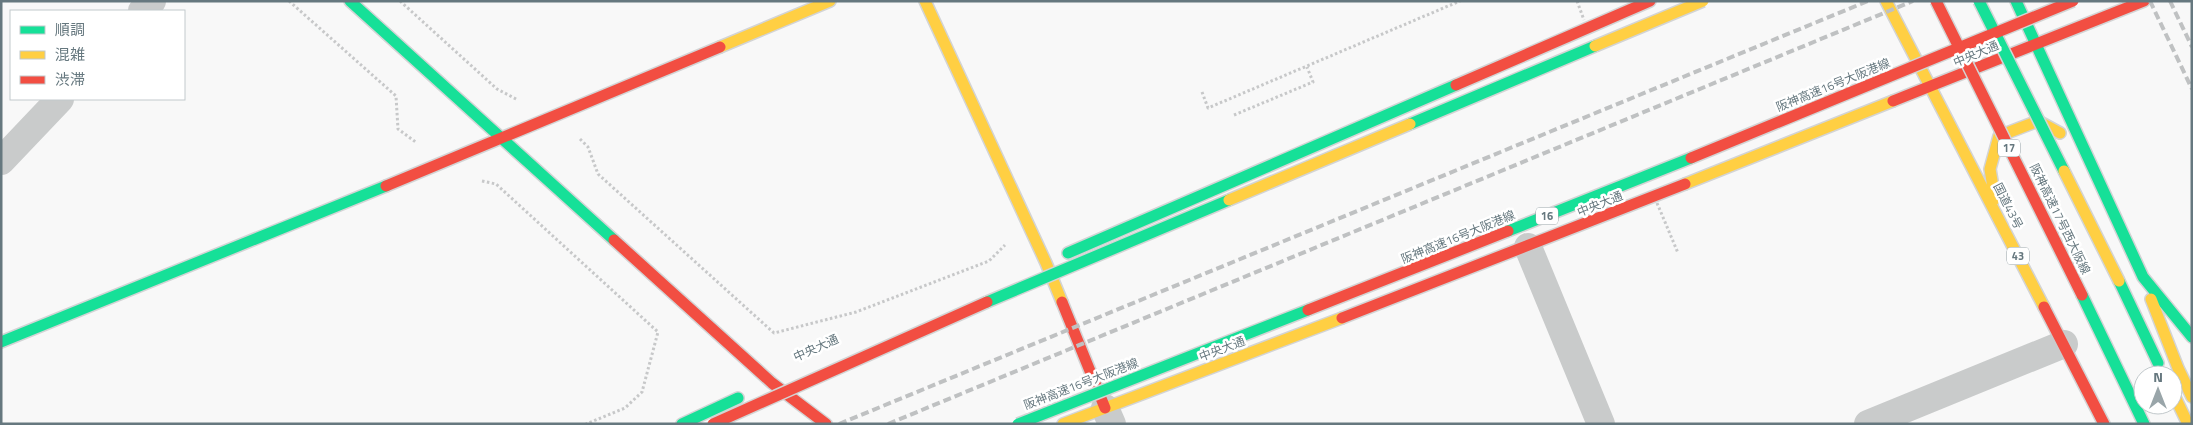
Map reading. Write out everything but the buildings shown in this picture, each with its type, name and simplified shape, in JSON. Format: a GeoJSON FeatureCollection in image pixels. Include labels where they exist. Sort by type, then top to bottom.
{"type":"FeatureCollection","features":[{"type":"Feature","properties":{"kind":"main road"},"geometry":{"type":"LineString","coordinates":[[350,1],[772,383],[826,424]]}},
{"type":"Feature","properties":{"kind":"main road"},"geometry":{"type":"LineString","coordinates":[[1,342],[502,139],[830,1]]}},
{"type":"Feature","properties":{"kind":"main road"},"geometry":{"type":"LineString","coordinates":[[925,1],[1049,261],[1109,416]]}},
{"type":"Feature","properties":{"kind":"main road"},"geometry":{"type":"LineString","coordinates":[[1049,261],[1650,1]]}},
{"type":"Feature","properties":{"kind":"main road"},"geometry":{"type":"LineString","coordinates":[[714,424],[966,310],[1703,1]]}},
{"type":"Feature","properties":{"kind":"main road","name":"国道43号"},"geometry":{"type":"LineString","coordinates":[[1886,1],[2104,424]]}},
{"type":"Feature","properties":{"kind":"main road","name":"阪神高速17号西大阪線"},"geometry":{"type":"LineString","coordinates":[[1936,1],[2144,424]]}},
{"type":"Feature","properties":{"kind":"main road","name":"阪神高速17号西大阪線"},"geometry":{"type":"LineString","coordinates":[[1979,1],[2159,365]]}},
{"type":"Feature","properties":{"kind":"main road"},"geometry":{"type":"LineString","coordinates":[[2016,1],[2143,277],[2178,368],[2192,397]]}},
{"type":"Feature","properties":{"kind":"main road","name":"阪神高速16号大阪港線"},"geometry":{"type":"LineString","coordinates":[[1018,424],[1702,154],[2073,1]]}},
{"type":"Feature","properties":{"kind":"main road","name":"中央大通"},"geometry":{"type":"LineString","coordinates":[[1062,424],[1109,416],[2144,1]]}},
{"type":"Feature","properties":{"kind":"main road"},"geometry":{"type":"LineString","coordinates":[[1997,216],[1990,169],[1999,136],[2038,121],[2067,137],[2095,172]]}},
{"type":"Feature","properties":{"kind":"main road"},"geometry":{"type":"LineString","coordinates":[[2143,277],[2192,337]]}},
{"type":"Feature","properties":{"kind":"main road"},"geometry":{"type":"LineString","coordinates":[[682,424],[747,394]]}},
{"type":"Feature","properties":{"kind":"street"},"geometry":{"type":"LineString","coordinates":[[143,10],[152,1]]}},
{"type":"Feature","properties":{"kind":"street"},"geometry":{"type":"LineString","coordinates":[[1,161],[59,100]]}},
{"type":"Feature","properties":{"kind":"street"},"geometry":{"type":"LineString","coordinates":[[1528,247],[1601,424]]}},
{"type":"Feature","properties":{"kind":"street"},"geometry":{"type":"LineString","coordinates":[[1868,424],[2064,344]]}},
{"type":"Feature","properties":{"kind":"path"},"geometry":{"type":"LineString","coordinates":[[289,1],[396,96],[398,129],[420,145]]}},
{"type":"Feature","properties":{"kind":"path"},"geometry":{"type":"LineString","coordinates":[[400,1],[497,89],[520,100]]}},
{"type":"Feature","properties":{"kind":"path"},"geometry":{"type":"LineString","coordinates":[[1202,92],[1208,108],[1460,1]]}},
{"type":"Feature","properties":{"kind":"path"},"geometry":{"type":"LineString","coordinates":[[1234,115],[1313,82],[1306,67]]}},
{"type":"Feature","properties":{"kind":"path"},"geometry":{"type":"LineString","coordinates":[[575,133],[588,147],[598,174],[774,333],[865,309],[989,261],[1007,243]]}},
{"type":"Feature","properties":{"kind":"path"},"geometry":{"type":"LineString","coordinates":[[480,180],[496,184],[658,332],[642,392],[625,408],[586,424]]}},
{"type":"Feature","properties":{"kind":"railway"},"geometry":{"type":"LineString","coordinates":[[839,424],[1868,1]]}},
{"type":"Feature","properties":{"kind":"railway"},"geometry":{"type":"LineString","coordinates":[[888,424],[1913,1]]}},
{"type":"Feature","properties":{"kind":"railway"},"geometry":{"type":"LineString","coordinates":[[2150,1],[2192,89]]}},
{"type":"Feature","properties":{"kind":"railway"},"geometry":{"type":"LineString","coordinates":[[2170,1],[2192,47]]}},
{"type":"Feature","properties":{"kind":"traffic: fast"},"geometry":{"type":"LineString","coordinates":[[350,1],[614,240]]}},
{"type":"Feature","properties":{"kind":"traffic: fast"},"geometry":{"type":"LineString","coordinates":[[1979,1],[2064,171]]}},
{"type":"Feature","properties":{"kind":"traffic: fast"},"geometry":{"type":"LineString","coordinates":[[2016,1],[2143,277],[2192,337]]}},
{"type":"Feature","properties":{"kind":"traffic: fast"},"geometry":{"type":"LineString","coordinates":[[1410,124],[1595,46]]}},
{"type":"Feature","properties":{"kind":"traffic: fast"},"geometry":{"type":"LineString","coordinates":[[1068,253],[1456,85]]}},
{"type":"Feature","properties":{"kind":"traffic: fast"},"geometry":{"type":"LineString","coordinates":[[1508,231],[1691,158]]}},
{"type":"Feature","properties":{"kind":"traffic: fast"},"geometry":{"type":"LineString","coordinates":[[1,342],[386,186]]}},
{"type":"Feature","properties":{"kind":"traffic: fast"},"geometry":{"type":"LineString","coordinates":[[987,302],[1229,200]]}},
{"type":"Feature","properties":{"kind":"traffic: fast"},"geometry":{"type":"LineString","coordinates":[[2119,281],[2158,363]]}},
{"type":"Feature","properties":{"kind":"traffic: fast"},"geometry":{"type":"LineString","coordinates":[[2082,295],[2144,424]]}},
{"type":"Feature","properties":{"kind":"traffic: fast"},"geometry":{"type":"LineString","coordinates":[[1018,424],[1308,310]]}},
{"type":"Feature","properties":{"kind":"traffic: fast"},"geometry":{"type":"LineString","coordinates":[[682,424],[738,398]]}},
{"type":"Feature","properties":{"kind":"traffic: slow"},"geometry":{"type":"LineString","coordinates":[[720,47],[830,1]]}},
{"type":"Feature","properties":{"kind":"traffic: slow"},"geometry":{"type":"LineString","coordinates":[[925,1],[1046,263],[1062,302]]}},
{"type":"Feature","properties":{"kind":"traffic: slow"},"geometry":{"type":"LineString","coordinates":[[1595,46],[1703,1]]}},
{"type":"Feature","properties":{"kind":"traffic: slow"},"geometry":{"type":"LineString","coordinates":[[1886,1],[2044,307]]}},
{"type":"Feature","properties":{"kind":"traffic: slow"},"geometry":{"type":"LineString","coordinates":[[1685,184],[1893,101]]}},
{"type":"Feature","properties":{"kind":"traffic: slow"},"geometry":{"type":"LineString","coordinates":[[1995,199],[1990,169],[1999,136],[2038,121],[2060,133]]}},
{"type":"Feature","properties":{"kind":"traffic: slow"},"geometry":{"type":"LineString","coordinates":[[1229,200],[1410,124]]}},
{"type":"Feature","properties":{"kind":"traffic: slow"},"geometry":{"type":"LineString","coordinates":[[2064,171],[2119,281]]}},
{"type":"Feature","properties":{"kind":"traffic: slow"},"geometry":{"type":"LineString","coordinates":[[2151,299],[2178,368],[2192,397]]}},
{"type":"Feature","properties":{"kind":"traffic: slow"},"geometry":{"type":"LineString","coordinates":[[1063,424],[1342,318]]}},
{"type":"Feature","properties":{"kind":"traffic: slow"},"geometry":{"type":"LineString","coordinates":[[2183,414],[2188,424]]}},
{"type":"Feature","properties":{"kind":"traffic: jam"},"geometry":{"type":"LineString","coordinates":[[1456,85],[1650,1]]}},
{"type":"Feature","properties":{"kind":"traffic: jam"},"geometry":{"type":"LineString","coordinates":[[1936,1],[2082,295]]}},
{"type":"Feature","properties":{"kind":"traffic: jam"},"geometry":{"type":"LineString","coordinates":[[1691,158],[2073,1]]}},
{"type":"Feature","properties":{"kind":"traffic: jam"},"geometry":{"type":"LineString","coordinates":[[1893,101],[2144,1]]}},
{"type":"Feature","properties":{"kind":"traffic: jam"},"geometry":{"type":"LineString","coordinates":[[386,186],[720,47]]}},
{"type":"Feature","properties":{"kind":"traffic: jam"},"geometry":{"type":"LineString","coordinates":[[1342,318],[1685,184]]}},
{"type":"Feature","properties":{"kind":"traffic: jam"},"geometry":{"type":"LineString","coordinates":[[1308,310],[1508,231]]}},
{"type":"Feature","properties":{"kind":"traffic: jam"},"geometry":{"type":"LineString","coordinates":[[614,240],[772,383],[826,424]]}},
{"type":"Feature","properties":{"kind":"traffic: jam"},"geometry":{"type":"LineString","coordinates":[[713,424],[987,302]]}},
{"type":"Feature","properties":{"kind":"traffic: jam"},"geometry":{"type":"LineString","coordinates":[[1062,302],[1105,408]]}},
{"type":"Feature","properties":{"kind":"traffic: jam"},"geometry":{"type":"LineString","coordinates":[[2044,307],[2104,424]]}}]}
